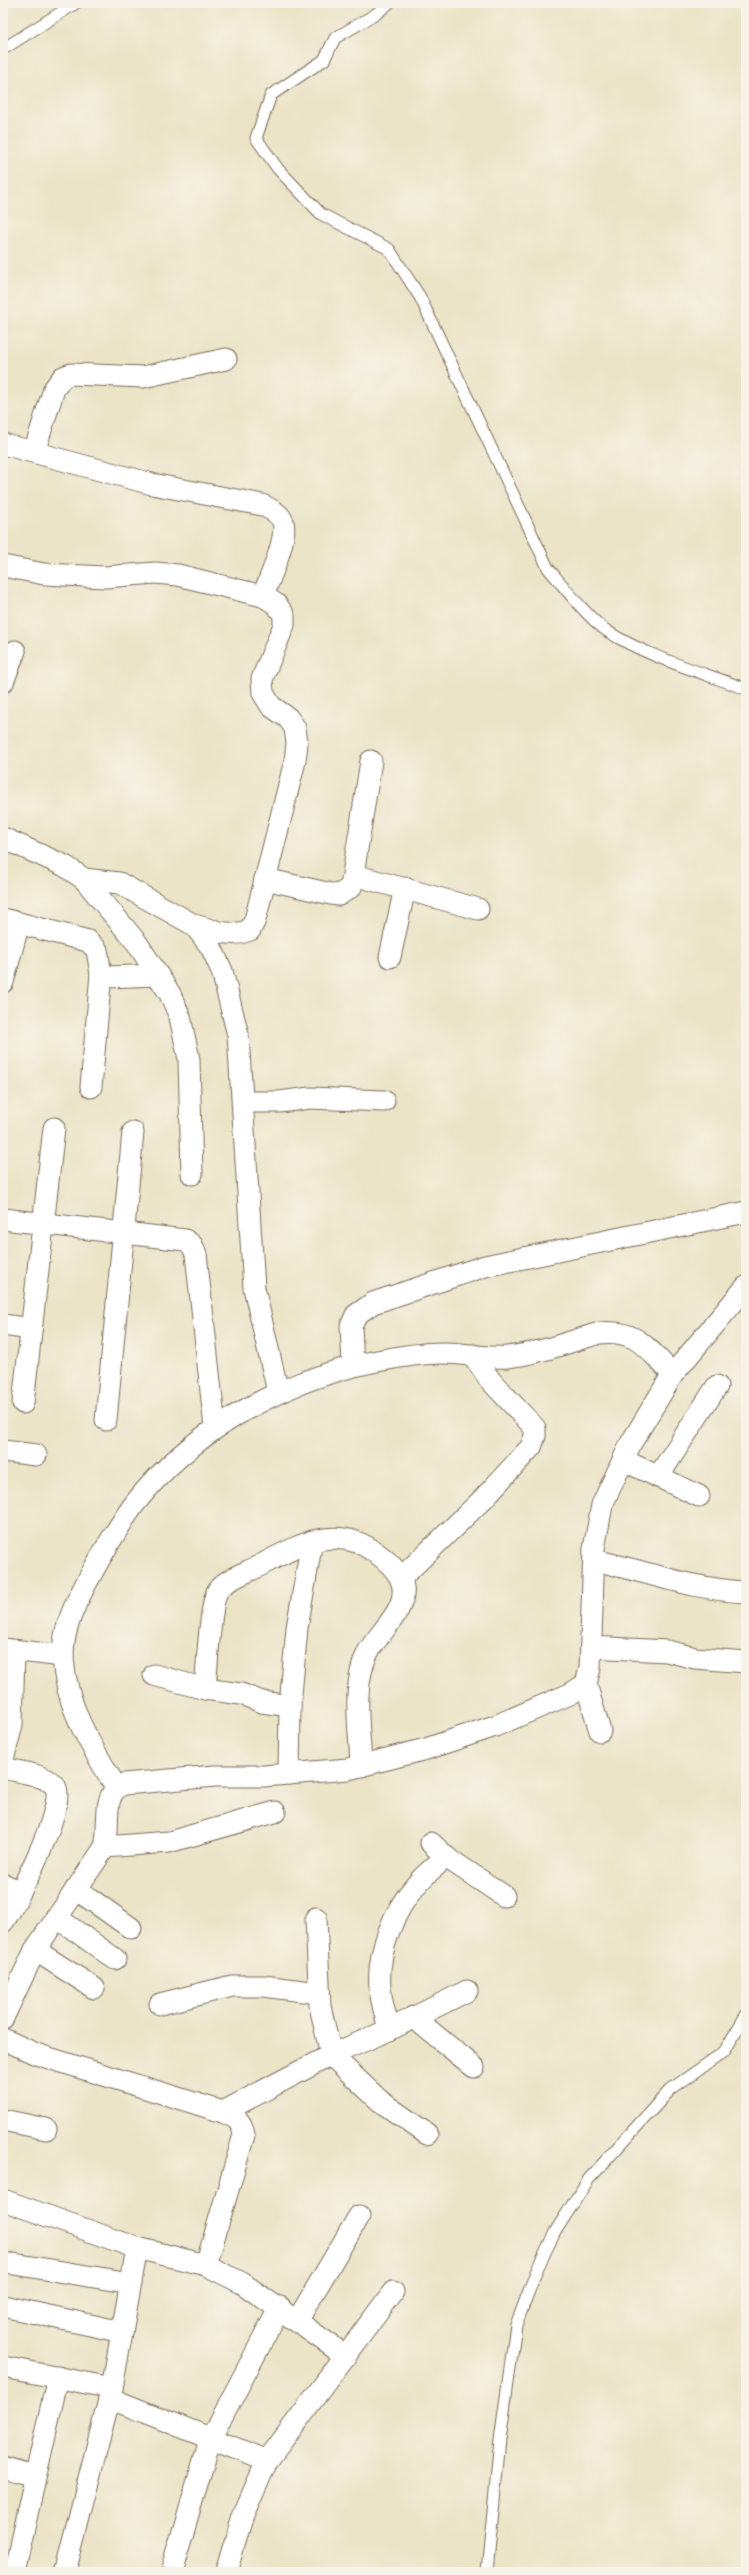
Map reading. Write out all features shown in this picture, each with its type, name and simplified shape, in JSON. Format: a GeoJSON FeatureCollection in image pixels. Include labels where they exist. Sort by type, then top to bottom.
{"type":"FeatureCollection","features":[{"type":"Feature","properties":{"kind":"street"},"geometry":{"type":"LineString","coordinates":[[34,452],[54,389],[63,377],[71,374],[143,376],[226,359]]}},
{"type":"Feature","properties":{"kind":"street"},"geometry":{"type":"LineString","coordinates":[[3,444],[152,484],[262,505],[277,513],[283,522],[283,540],[263,596]]}},
{"type":"Feature","properties":{"kind":"street"},"geometry":{"type":"LineString","coordinates":[[3,566],[44,574],[105,577],[155,573],[178,575],[263,596],[276,604],[284,615],[284,625],[262,679],[263,693],[271,706],[288,718],[295,728],[297,743],[296,761],[250,930],[240,935],[226,934],[194,925],[119,883],[84,879]]}},
{"type":"Feature","properties":{"kind":"street"},"geometry":{"type":"LineString","coordinates":[[3,682],[15,651]]}},
{"type":"Feature","properties":{"kind":"street"},"geometry":{"type":"LineString","coordinates":[[265,879],[339,895],[351,887],[371,761]]}},
{"type":"Feature","properties":{"kind":"street"},"geometry":{"type":"LineString","coordinates":[[3,838],[66,866],[84,879],[137,943],[158,975],[180,1017],[189,1059],[192,1174]]}},
{"type":"Feature","properties":{"kind":"street"},"geometry":{"type":"LineString","coordinates":[[354,875],[478,909]]}},
{"type":"Feature","properties":{"kind":"street"},"geometry":{"type":"LineString","coordinates":[[390,957],[405,888]]}},
{"type":"Feature","properties":{"kind":"street"},"geometry":{"type":"LineString","coordinates":[[3,982],[11,921],[88,941],[97,950],[101,974],[91,1087]]}},
{"type":"Feature","properties":{"kind":"street"},"geometry":{"type":"LineString","coordinates":[[194,925],[211,947],[222,971],[231,1000],[238,1035],[244,1102],[254,1288],[278,1392]]}},
{"type":"Feature","properties":{"kind":"street"},"geometry":{"type":"LineString","coordinates":[[101,974],[115,978],[158,975]]}},
{"type":"Feature","properties":{"kind":"street"},"geometry":{"type":"LineString","coordinates":[[244,1102],[279,1102],[310,1098],[384,1101]]}},
{"type":"Feature","properties":{"kind":"street"},"geometry":{"type":"LineString","coordinates":[[23,1404],[54,1128]]}},
{"type":"Feature","properties":{"kind":"street"},"geometry":{"type":"LineString","coordinates":[[106,1420],[122,1233],[133,1132]]}},
{"type":"Feature","properties":{"kind":"street"},"geometry":{"type":"LineString","coordinates":[[353,1366],[351,1326],[356,1315],[373,1303],[485,1266],[746,1212]]}},
{"type":"Feature","properties":{"kind":"street"},"geometry":{"type":"LineString","coordinates":[[3,1219],[186,1240],[194,1249],[215,1428]]}},
{"type":"Feature","properties":{"kind":"street"},"geometry":{"type":"LineString","coordinates":[[600,1731],[586,1684],[590,1668],[594,1560],[602,1505],[622,1460],[673,1374],[746,1286]]}},
{"type":"Feature","properties":{"kind":"street"},"geometry":{"type":"LineString","coordinates":[[3,1325],[32,1329]]}},
{"type":"Feature","properties":{"kind":"street"},"geometry":{"type":"LineString","coordinates":[[116,1787],[74,1713],[66,1682],[63,1656],[68,1623],[83,1588],[114,1535],[136,1502],[195,1444],[215,1428],[278,1392],[353,1366],[426,1353],[507,1357],[599,1333],[626,1333],[638,1340],[673,1374]]}},
{"type":"Feature","properties":{"kind":"street"},"geometry":{"type":"LineString","coordinates":[[401,1578],[483,1499],[531,1447],[535,1436],[535,1428],[529,1420],[490,1380],[473,1355]]}},
{"type":"Feature","properties":{"kind":"street"},"geometry":{"type":"LineString","coordinates":[[658,1477],[717,1386]]}},
{"type":"Feature","properties":{"kind":"street"},"geometry":{"type":"LineString","coordinates":[[3,1451],[36,1455]]}},
{"type":"Feature","properties":{"kind":"street"},"geometry":{"type":"LineString","coordinates":[[622,1460],[699,1496]]}},
{"type":"Feature","properties":{"kind":"street"},"geometry":{"type":"LineString","coordinates":[[205,1689],[215,1597],[218,1590],[224,1584],[312,1541],[325,1538],[349,1540],[368,1547],[388,1561],[401,1578],[403,1593],[400,1606],[368,1652],[359,1682],[362,1766]]}},
{"type":"Feature","properties":{"kind":"street"},"geometry":{"type":"LineString","coordinates":[[289,1774],[290,1706],[297,1628],[312,1541]]}},
{"type":"Feature","properties":{"kind":"street"},"geometry":{"type":"LineString","coordinates":[[594,1560],[637,1569],[695,1587],[746,1592]]}},
{"type":"Feature","properties":{"kind":"street"},"geometry":{"type":"LineString","coordinates":[[591,1647],[666,1651],[695,1658],[746,1662]]}},
{"type":"Feature","properties":{"kind":"street"},"geometry":{"type":"LineString","coordinates":[[3,1760],[12,1725],[8,1650],[63,1656]]}},
{"type":"Feature","properties":{"kind":"street"},"geometry":{"type":"LineString","coordinates":[[154,1675],[205,1689],[227,1691],[262,1702],[290,1706]]}},
{"type":"Feature","properties":{"kind":"street"},"geometry":{"type":"LineString","coordinates":[[3,2018],[35,1950],[105,1847],[109,1835],[110,1794],[116,1787],[124,1784],[214,1776],[289,1774],[362,1766],[426,1750],[495,1726],[570,1694],[586,1684]]}},
{"type":"Feature","properties":{"kind":"street"},"geometry":{"type":"LineString","coordinates":[[3,1768],[43,1778],[55,1786],[58,1793],[51,1823],[12,1888],[3,1922]]}},
{"type":"Feature","properties":{"kind":"street"},"geometry":{"type":"LineString","coordinates":[[105,1847],[169,1842],[275,1812]]}},
{"type":"Feature","properties":{"kind":"street"},"geometry":{"type":"LineString","coordinates":[[389,2030],[380,1990],[379,1973],[383,1950],[398,1910],[439,1850],[504,1896]]}},
{"type":"Feature","properties":{"kind":"street"},"geometry":{"type":"LineString","coordinates":[[76,1889],[131,1928]]}},
{"type":"Feature","properties":{"kind":"street"},"geometry":{"type":"LineString","coordinates":[[56,1917],[115,1959]]}},
{"type":"Feature","properties":{"kind":"street"},"geometry":{"type":"LineString","coordinates":[[316,1918],[319,1993],[331,2054],[380,2101],[427,2134]]}},
{"type":"Feature","properties":{"kind":"street"},"geometry":{"type":"LineString","coordinates":[[35,1950],[94,1988]]}},
{"type":"Feature","properties":{"kind":"street"},"geometry":{"type":"LineString","coordinates":[[160,2004],[232,1986],[263,1986],[319,1993]]}},
{"type":"Feature","properties":{"kind":"street"},"geometry":{"type":"LineString","coordinates":[[223,2112],[331,2054],[389,2030],[467,1991]]}},
{"type":"Feature","properties":{"kind":"street"},"geometry":{"type":"LineString","coordinates":[[413,2017],[474,2067]]}},
{"type":"Feature","properties":{"kind":"street"},"geometry":{"type":"LineString","coordinates":[[3,2039],[36,2054],[223,2112],[237,2119],[242,2125],[244,2135],[206,2265]]}},
{"type":"Feature","properties":{"kind":"street"},"geometry":{"type":"LineString","coordinates":[[3,2120],[46,2129]]}},
{"type":"Feature","properties":{"kind":"street"},"geometry":{"type":"LineString","coordinates":[[3,2200],[137,2248],[206,2265],[242,2283],[280,2308],[346,2356]]}},
{"type":"Feature","properties":{"kind":"street"},"geometry":{"type":"LineString","coordinates":[[297,2320],[358,2216]]}},
{"type":"Feature","properties":{"kind":"street"},"geometry":{"type":"LineString","coordinates":[[65,2572],[111,2393],[137,2248]]}},
{"type":"Feature","properties":{"kind":"street"},"geometry":{"type":"LineString","coordinates":[[14,2264],[131,2283]]}},
{"type":"Feature","properties":{"kind":"street"},"geometry":{"type":"LineString","coordinates":[[226,2572],[242,2518],[267,2461],[393,2292]]}},
{"type":"Feature","properties":{"kind":"street"},"geometry":{"type":"LineString","coordinates":[[3,2306],[122,2332]]}},
{"type":"Feature","properties":{"kind":"street"},"geometry":{"type":"LineString","coordinates":[[171,2572],[210,2440],[280,2308]]}},
{"type":"Feature","properties":{"kind":"street"},"geometry":{"type":"LineString","coordinates":[[3,2367],[58,2377],[111,2393],[210,2440],[267,2461]]}},
{"type":"Feature","properties":{"kind":"street"},"geometry":{"type":"LineString","coordinates":[[14,2572],[58,2377]]}},
{"type":"Feature","properties":{"kind":"street"},"geometry":{"type":"LineString","coordinates":[[3,2467],[35,2476]]}},
{"type":"Feature","properties":{"kind":"lane"},"geometry":{"type":"LineString","coordinates":[[3,49],[76,3]]}},
{"type":"Feature","properties":{"kind":"lane"},"geometry":{"type":"LineString","coordinates":[[389,3],[376,14],[335,38],[324,60],[271,95],[256,138],[278,169],[321,214],[389,249],[420,297],[548,568],[568,593],[606,630],[632,646],[746,689]]}},
{"type":"Feature","properties":{"kind":"lane"},"geometry":{"type":"LineString","coordinates":[[487,2572],[500,2440],[516,2325],[555,2232],[588,2180],[671,2089],[724,2052],[746,2016]]}}]}
